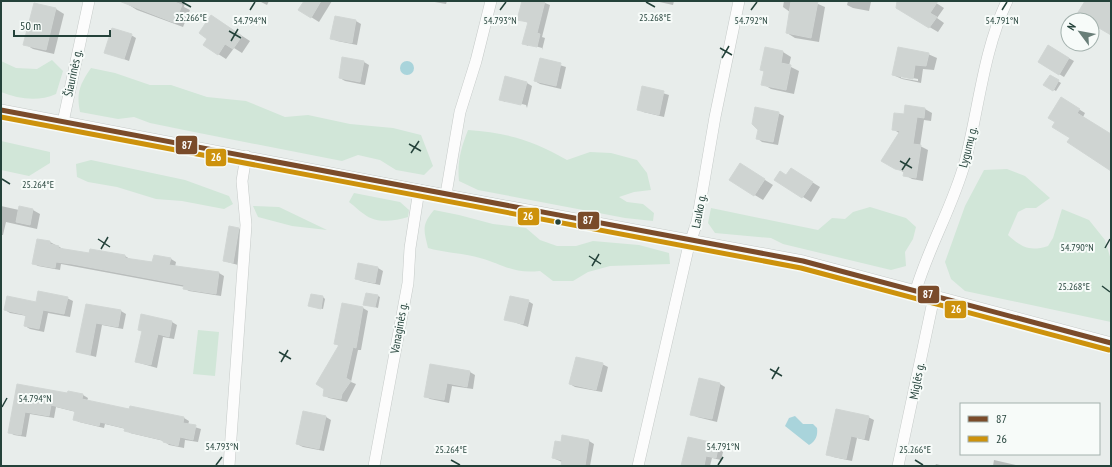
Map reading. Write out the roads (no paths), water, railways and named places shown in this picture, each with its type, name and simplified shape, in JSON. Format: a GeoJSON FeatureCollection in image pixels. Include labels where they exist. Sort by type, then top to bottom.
{"type":"FeatureCollection","features":[{"type":"Feature","properties":{"kind":"street","name":"Šiaurinės g."},"geometry":{"type":"LineString","coordinates":[[63,122],[89,1]]}},
{"type":"Feature","properties":{"kind":"street"},"geometry":{"type":"LineString","coordinates":[[446,194],[460,112],[476,62],[491,1]]}},
{"type":"Feature","properties":{"kind":"street","name":"Lauko g."},"geometry":{"type":"LineString","coordinates":[[638,466],[688,249],[698,222],[715,117],[739,1]]}},
{"type":"Feature","properties":{"kind":"street","name":"Lygumų g."},"geometry":{"type":"LineString","coordinates":[[916,290],[954,195],[964,164],[987,55],[1007,1]]}},
{"type":"Feature","properties":{"kind":"street"},"geometry":{"type":"LineString","coordinates":[[1,110],[419,190],[803,261],[1111,343]]}},
{"type":"Feature","properties":{"kind":"street"},"geometry":{"type":"LineString","coordinates":[[229,466],[246,225],[242,181],[246,156]]}},
{"type":"Feature","properties":{"kind":"street","name":"Vanaginės g."},"geometry":{"type":"LineString","coordinates":[[374,466],[408,283],[410,248],[419,190]]}},
{"type":"Feature","properties":{"kind":"street","name":"Miglės g."},"geometry":{"type":"LineString","coordinates":[[898,466],[932,306],[937,296]]}},
{"type":"Feature","properties":{"kind":"water"},"geometry":{"type":"Polygon","coordinates":[[[404,61],[410,61],[414,65],[414,71],[410,75],[404,75],[400,71],[400,65],[404,61]]]}},
{"type":"Feature","properties":{"kind":"water"},"geometry":{"type":"Polygon","coordinates":[[[795,416],[803,424],[813,424],[817,428],[816,438],[809,445],[785,426],[789,418],[795,416]]]}}]}
